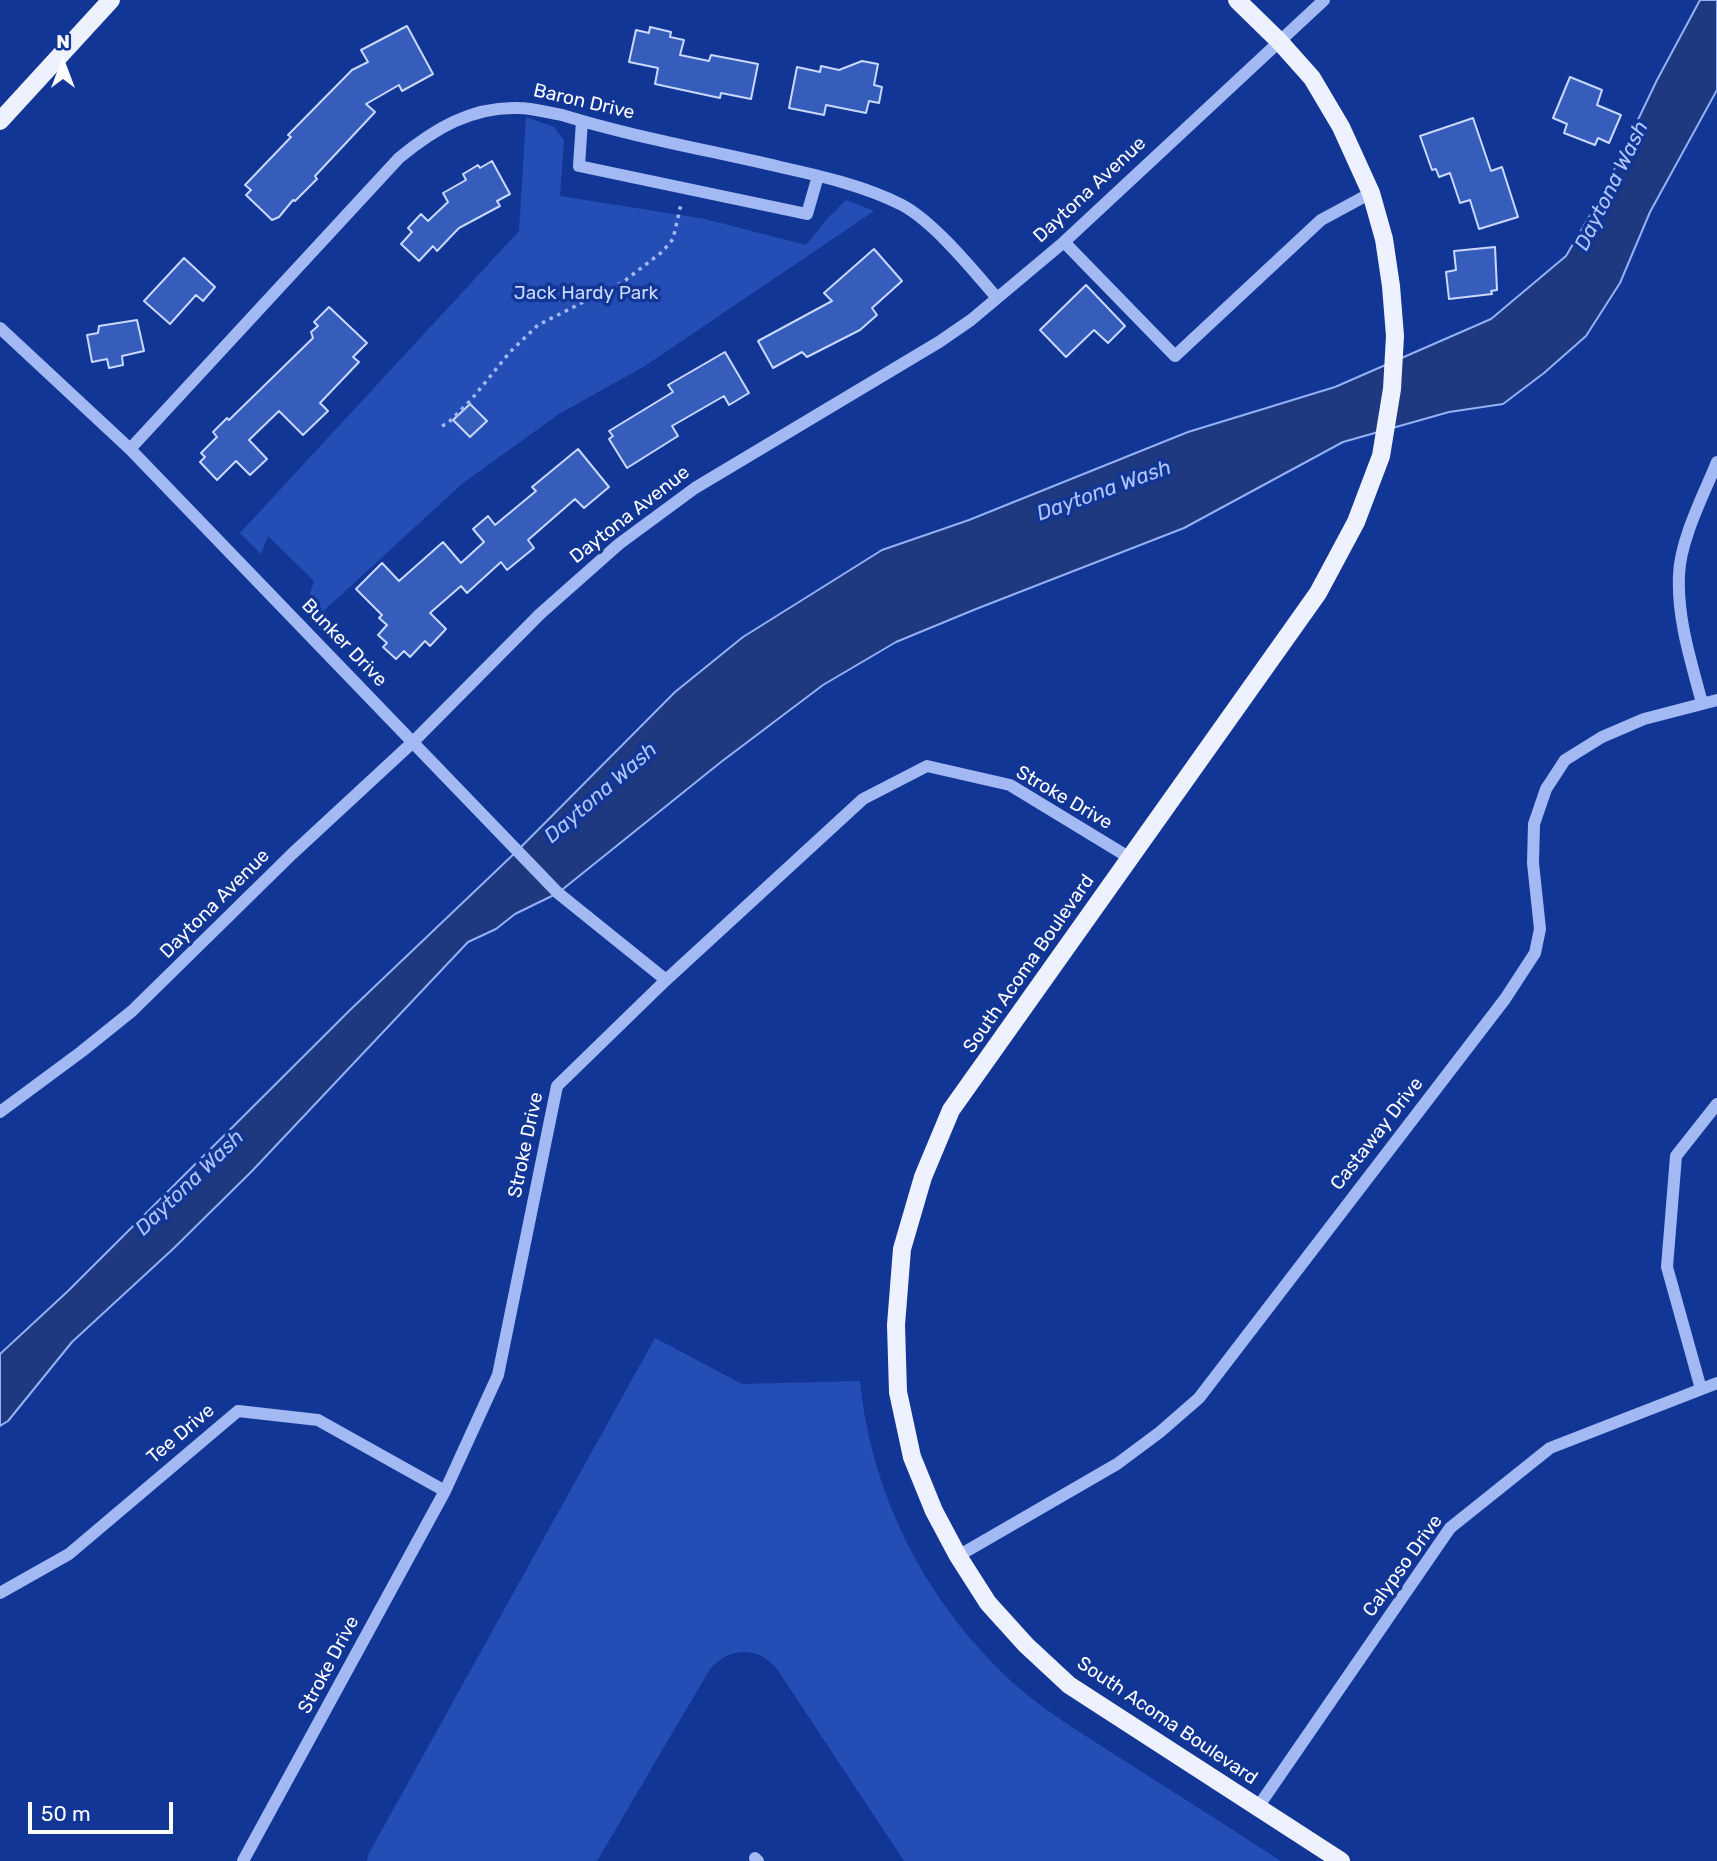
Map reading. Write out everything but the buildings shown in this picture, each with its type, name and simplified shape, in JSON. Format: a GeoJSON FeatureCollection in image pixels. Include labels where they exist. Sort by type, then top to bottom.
{"type":"FeatureCollection","features":[{"type":"Feature","properties":{"kind":"main road"},"geometry":{"type":"LineString","coordinates":[[0,121],[111,0]]}},
{"type":"Feature","properties":{"kind":"main road","name":"South Acoma Boulevard"},"geometry":{"type":"LineString","coordinates":[[1237,0],[1279,41],[1318,88],[1341,127],[1371,193],[1384,239],[1395,336],[1392,389],[1381,456],[1356,522],[1318,593],[951,1110],[923,1177],[902,1250],[895,1325],[898,1392],[912,1458],[934,1511],[988,1603],[1027,1646],[1069,1685],[1341,1861]]}},
{"type":"Feature","properties":{"kind":"street","name":"Daytona Avenue"},"geometry":{"type":"LineString","coordinates":[[0,1112],[132,1011],[302,845],[413,742],[540,614],[619,544],[695,488],[939,342],[997,298],[1064,242],[1324,0]]}},
{"type":"Feature","properties":{"kind":"street","name":"Baron Drive"},"geometry":{"type":"LineString","coordinates":[[130,449],[399,158],[451,121],[489,108],[521,108],[562,115],[818,176],[871,193],[903,206],[933,230],[997,298]]}},
{"type":"Feature","properties":{"kind":"street"},"geometry":{"type":"LineString","coordinates":[[582,121],[579,166],[807,214],[818,176]]}},
{"type":"Feature","properties":{"kind":"street"},"geometry":{"type":"LineString","coordinates":[[1064,242],[1175,356],[1321,220],[1371,193]]}},
{"type":"Feature","properties":{"kind":"street","name":"Bunker Drive"},"geometry":{"type":"LineString","coordinates":[[0,328],[130,449],[558,893],[666,980]]}},
{"type":"Feature","properties":{"kind":"street"},"geometry":{"type":"LineString","coordinates":[[1702,703],[1680,615],[1679,572],[1691,524],[1717,462]]}},
{"type":"Feature","properties":{"kind":"street","name":"Castaway Drive"},"geometry":{"type":"LineString","coordinates":[[958,1556],[1117,1464],[1199,1398],[1505,999],[1535,953],[1540,929],[1534,863],[1534,824],[1546,789],[1565,760],[1602,737],[1644,719],[1717,700]]}},
{"type":"Feature","properties":{"kind":"street","name":"Stroke Drive"},"geometry":{"type":"LineString","coordinates":[[243,1861],[445,1490],[498,1375],[557,1086],[666,980],[863,799],[927,766],[1010,785],[1130,858]]}},
{"type":"Feature","properties":{"kind":"street"},"geometry":{"type":"LineString","coordinates":[[1701,1390],[1667,1267],[1676,1156],[1717,1104]]}},
{"type":"Feature","properties":{"kind":"street","name":"Calypso Drive"},"geometry":{"type":"LineString","coordinates":[[1258,1807],[1450,1528],[1550,1448],[1717,1384]]}},
{"type":"Feature","properties":{"kind":"street","name":"Tee Drive"},"geometry":{"type":"LineString","coordinates":[[0,1593],[69,1554],[238,1412],[318,1420],[445,1490]]}},
{"type":"Feature","properties":{"kind":"path"},"geometry":{"type":"LineString","coordinates":[[442,426],[471,400],[510,352],[538,325],[623,282],[662,252],[673,239],[684,188]]}},
{"type":"Feature","properties":{"kind":"green space","name":"Jack Hardy Park"},"geometry":{"type":"Polygon","coordinates":[[[526,117],[554,127],[564,140],[560,196],[705,219],[806,245],[846,200],[874,211],[645,366],[559,414],[463,483],[317,617],[305,609],[314,581],[268,536],[261,554],[240,533],[519,231],[526,117]]]}},
{"type":"Feature","properties":{"kind":"green space"},"geometry":{"type":"Polygon","coordinates":[[[655,1338],[742,1384],[860,1381],[877,1468],[892,1510],[933,1588],[988,1658],[1020,1689],[1056,1716],[1281,1861],[904,1861],[777,1669],[761,1656],[744,1652],[726,1656],[710,1669],[597,1861],[367,1861],[655,1338]]]}},
{"type":"Feature","properties":{"kind":"water","name":"Daytona Wash"},"geometry":{"type":"Polygon","coordinates":[[[1700,0],[1717,0],[1717,90],[1650,212],[1620,283],[1586,336],[1544,373],[1503,404],[1449,412],[1343,442],[1184,528],[896,642],[823,685],[721,762],[558,893],[515,914],[496,929],[468,942],[252,1171],[174,1248],[72,1342],[8,1421],[0,1426],[0,1354],[68,1291],[349,1011],[518,850],[675,692],[743,637],[882,550],[969,520],[1188,432],[1335,387],[1491,319],[1566,256],[1602,195],[1657,80],[1700,0]]]}}]}
